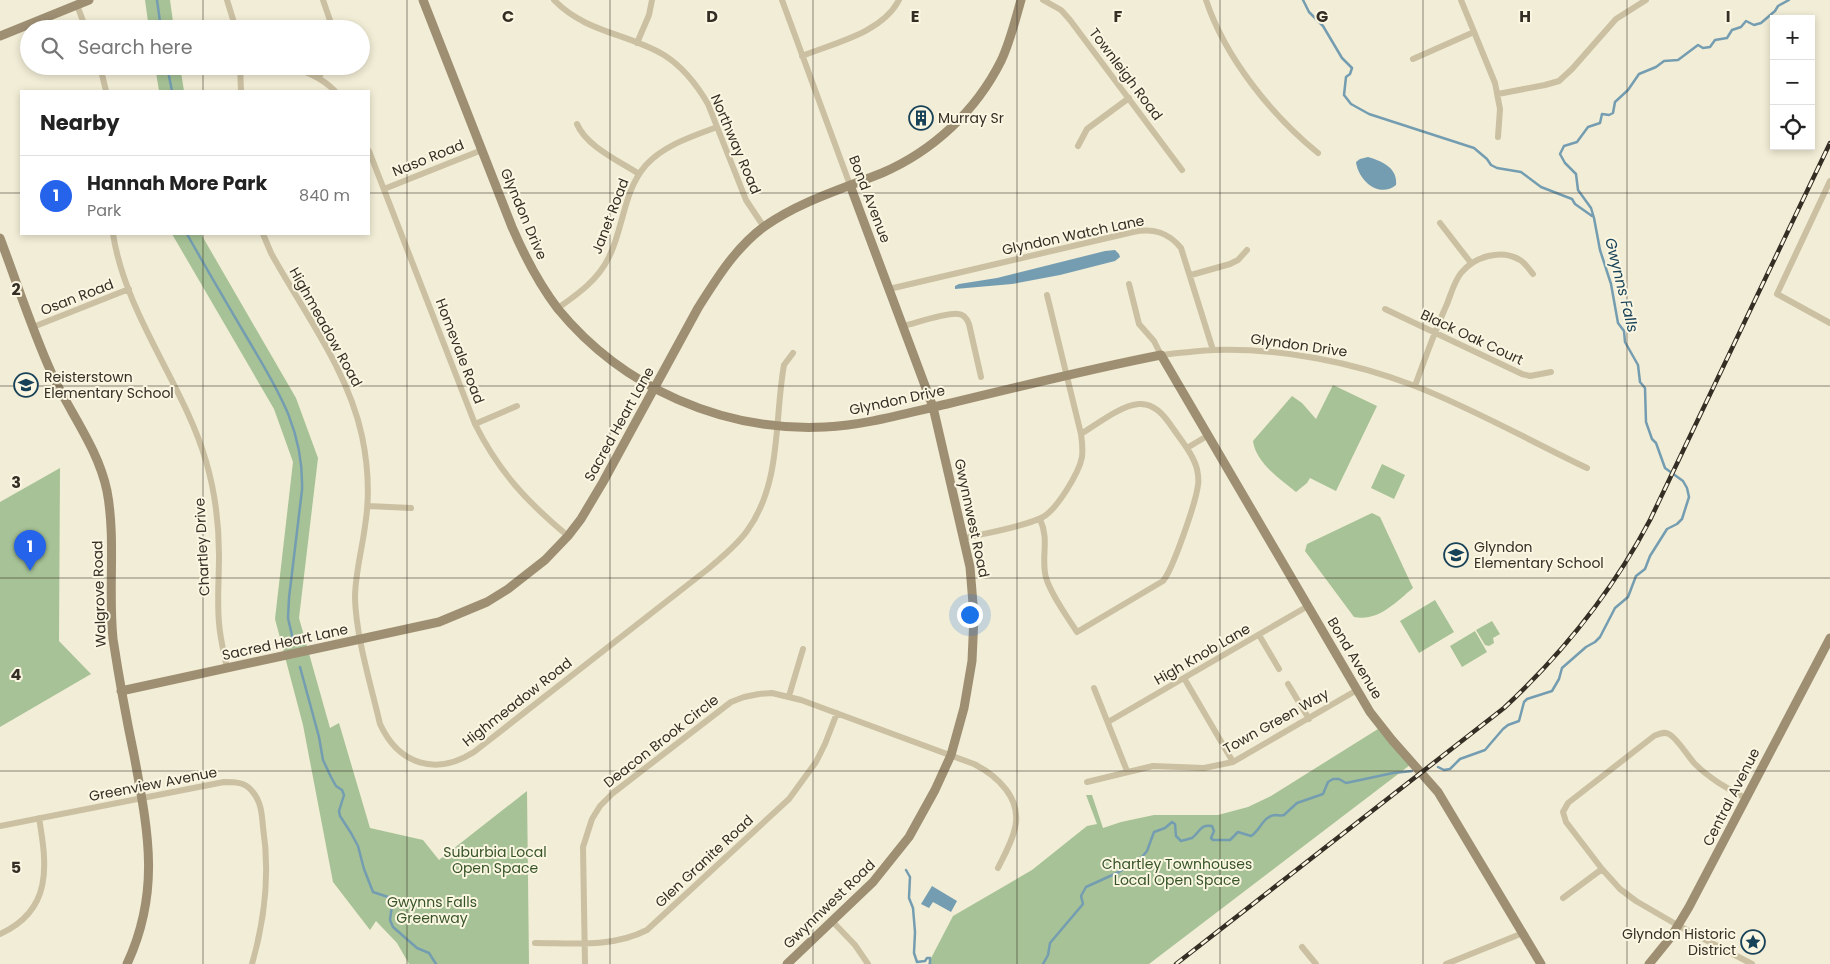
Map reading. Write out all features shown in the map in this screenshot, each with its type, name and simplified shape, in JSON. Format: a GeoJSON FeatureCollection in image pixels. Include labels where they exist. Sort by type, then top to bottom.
{"type":"FeatureCollection","features":[{"type":"Feature","properties":{"kind":"street"},"geometry":{"type":"LineString","coordinates":[[36,20],[76,2],[90,0]]}},
{"type":"Feature","properties":{"kind":"street"},"geometry":{"type":"LineString","coordinates":[[227,0],[233,20]]}},
{"type":"Feature","properties":{"kind":"street"},"geometry":{"type":"LineString","coordinates":[[323,0],[329,20]]}},
{"type":"Feature","properties":{"kind":"street","name":"Glyndon Drive"},"geometry":{"type":"LineString","coordinates":[[423,0],[522,249],[538,279],[558,308],[611,360],[654,388],[681,402],[746,422],[777,426],[826,427],[854,424],[1161,355],[1213,350],[1275,353],[1321,359],[1372,372],[1415,386],[1587,468]]}},
{"type":"Feature","properties":{"kind":"street","name":"Northway Road"},"geometry":{"type":"LineString","coordinates":[[554,0],[578,20],[665,56],[684,71],[708,104],[746,200],[764,227]]}},
{"type":"Feature","properties":{"kind":"street"},"geometry":{"type":"LineString","coordinates":[[637,43],[649,16],[652,0]]}},
{"type":"Feature","properties":{"kind":"street","name":"Bond Avenue"},"geometry":{"type":"LineString","coordinates":[[782,0],[933,407]]}},
{"type":"Feature","properties":{"kind":"street"},"geometry":{"type":"LineString","coordinates":[[802,56],[867,30],[886,18],[899,0]]}},
{"type":"Feature","properties":{"kind":"street","name":"Sacred Heart Lane"},"geometry":{"type":"LineString","coordinates":[[121,691],[439,622],[487,602],[527,576],[568,536],[591,504],[715,281],[740,250],[764,227],[805,203],[881,173],[912,158],[939,138],[963,115],[986,86],[1001,60],[1012,32],[1021,0]]}},
{"type":"Feature","properties":{"kind":"street","name":"Townleigh Road"},"geometry":{"type":"LineString","coordinates":[[1042,0],[1056,7],[1070,20],[1182,170]]}},
{"type":"Feature","properties":{"kind":"street"},"geometry":{"type":"LineString","coordinates":[[1206,0],[1218,32],[1240,68],[1278,115],[1303,141],[1318,153]]}},
{"type":"Feature","properties":{"kind":"street"},"geometry":{"type":"LineString","coordinates":[[1461,0],[1491,72],[1498,94],[1500,109],[1498,137]]}},
{"type":"Feature","properties":{"kind":"street"},"geometry":{"type":"LineString","coordinates":[[1498,94],[1545,85],[1558,80],[1572,70],[1616,19],[1646,0]]}},
{"type":"Feature","properties":{"kind":"street"},"geometry":{"type":"LineString","coordinates":[[76,2],[83,20]]}},
{"type":"Feature","properties":{"kind":"street"},"geometry":{"type":"LineString","coordinates":[[0,36],[20,27]]}},
{"type":"Feature","properties":{"kind":"street"},"geometry":{"type":"LineString","coordinates":[[1413,58],[1474,32]]}},
{"type":"Feature","properties":{"kind":"street"},"geometry":{"type":"LineString","coordinates":[[102,75],[106,90]]}},
{"type":"Feature","properties":{"kind":"street"},"geometry":{"type":"LineString","coordinates":[[240,75],[241,90]]}},
{"type":"Feature","properties":{"kind":"street"},"geometry":{"type":"LineString","coordinates":[[314,75],[334,90]]}},
{"type":"Feature","properties":{"kind":"street"},"geometry":{"type":"LineString","coordinates":[[1078,146],[1087,129],[1129,98]]}},
{"type":"Feature","properties":{"kind":"street"},"geometry":{"type":"LineString","coordinates":[[577,124],[581,133],[589,142],[639,174]]}},
{"type":"Feature","properties":{"kind":"street","name":"Janet Road"},"geometry":{"type":"LineString","coordinates":[[558,308],[593,281],[609,257],[626,203],[639,174],[647,164],[667,148],[717,127]]}},
{"type":"Feature","properties":{"kind":"street","name":"Naso Road"},"geometry":{"type":"LineString","coordinates":[[384,189],[482,150]]}},
{"type":"Feature","properties":{"kind":"street","name":"Homevale Road"},"geometry":{"type":"LineString","coordinates":[[370,154],[475,424],[496,461],[522,494],[534,508],[568,536]]}},
{"type":"Feature","properties":{"kind":"street"},"geometry":{"type":"LineString","coordinates":[[1830,181],[1777,294],[1830,323]]}},
{"type":"Feature","properties":{"kind":"street"},"geometry":{"type":"LineString","coordinates":[[1440,223],[1471,263]]}},
{"type":"Feature","properties":{"kind":"street","name":"Glyndon Watch Lane"},"geometry":{"type":"LineString","coordinates":[[890,289],[1143,230],[1152,230],[1161,232],[1176,241],[1181,248],[1213,350]]}},
{"type":"Feature","properties":{"kind":"street","name":"Chartley Drive"},"geometry":{"type":"LineString","coordinates":[[114,235],[119,259],[129,290],[189,415],[207,464],[216,509],[219,554],[219,623],[227,668]]}},
{"type":"Feature","properties":{"kind":"street","name":"Highmeadow Road"},"geometry":{"type":"LineString","coordinates":[[264,235],[282,272],[335,363],[358,417],[365,455],[368,506],[355,596],[361,640],[380,724],[392,744],[408,758],[419,763],[440,765],[464,759],[708,569],[735,545],[754,520],[767,491],[774,459],[784,365],[793,353]]}},
{"type":"Feature","properties":{"kind":"street","name":"Walgrove Road"},"geometry":{"type":"LineString","coordinates":[[0,238],[53,375],[93,450],[107,490],[110,527],[111,616],[121,691],[142,798],[150,863],[139,930],[127,964]]}},
{"type":"Feature","properties":{"kind":"street"},"geometry":{"type":"LineString","coordinates":[[1191,276],[1230,264],[1238,260],[1247,250]]}},
{"type":"Feature","properties":{"kind":"street"},"geometry":{"type":"LineString","coordinates":[[1415,386],[1434,333],[1459,276],[1471,263],[1486,257],[1503,255],[1518,259],[1533,274]]}},
{"type":"Feature","properties":{"kind":"street"},"geometry":{"type":"LineString","coordinates":[[1129,284],[1139,324],[1150,335],[1161,355]]}},
{"type":"Feature","properties":{"kind":"street","name":"Osan Road"},"geometry":{"type":"LineString","coordinates":[[33,327],[129,290]]}},
{"type":"Feature","properties":{"kind":"street"},"geometry":{"type":"LineString","coordinates":[[965,538],[1040,519],[1052,510],[1078,470],[1083,449],[1081,434],[1047,295]]}},
{"type":"Feature","properties":{"kind":"street","name":"Black Oak Court"},"geometry":{"type":"LineString","coordinates":[[1385,310],[1522,374],[1530,376],[1551,372]]}},
{"type":"Feature","properties":{"kind":"street"},"geometry":{"type":"LineString","coordinates":[[904,326],[953,314],[963,315],[969,324],[981,377]]}},
{"type":"Feature","properties":{"kind":"street","name":"Bond Avenue"},"geometry":{"type":"LineString","coordinates":[[1161,355],[1357,690],[1387,734],[1438,792],[1541,964]]}},
{"type":"Feature","properties":{"kind":"street"},"geometry":{"type":"LineString","coordinates":[[1040,519],[1046,536],[1046,580],[1077,632],[1163,581],[1171,569],[1198,485],[1197,469],[1187,448],[1160,412],[1147,405],[1140,404],[1122,410],[1081,434]]}},
{"type":"Feature","properties":{"kind":"street"},"geometry":{"type":"LineString","coordinates":[[475,424],[516,406]]}},
{"type":"Feature","properties":{"kind":"street","name":"Gwynnwest Road"},"geometry":{"type":"LineString","coordinates":[[787,964],[873,882],[904,844],[935,790],[951,755],[964,708],[973,643],[973,594],[965,538],[933,407]]}},
{"type":"Feature","properties":{"kind":"street"},"geometry":{"type":"LineString","coordinates":[[1187,448],[1208,436]]}},
{"type":"Feature","properties":{"kind":"street"},"geometry":{"type":"LineString","coordinates":[[368,506],[411,508]]}},
{"type":"Feature","properties":{"kind":"street","name":"High Knob Lane"},"geometry":{"type":"LineString","coordinates":[[1108,722],[1308,606]]}},
{"type":"Feature","properties":{"kind":"street"},"geometry":{"type":"LineString","coordinates":[[1259,635],[1279,669]]}},
{"type":"Feature","properties":{"kind":"street","name":"Central Avenue"},"geometry":{"type":"LineString","coordinates":[[1649,964],[1679,926],[1830,638]]}},
{"type":"Feature","properties":{"kind":"street"},"geometry":{"type":"LineString","coordinates":[[789,696],[803,649]]}},
{"type":"Feature","properties":{"kind":"street"},"geometry":{"type":"LineString","coordinates":[[1184,678],[1233,762]]}},
{"type":"Feature","properties":{"kind":"street"},"geometry":{"type":"LineString","coordinates":[[1288,684],[1309,719]]}},
{"type":"Feature","properties":{"kind":"street"},"geometry":{"type":"LineString","coordinates":[[1094,688],[1127,771]]}},
{"type":"Feature","properties":{"kind":"street","name":"Town Green Way"},"geometry":{"type":"LineString","coordinates":[[1087,782],[1127,771],[1163,765],[1204,768],[1233,762],[1357,690]]}},
{"type":"Feature","properties":{"kind":"street","name":"Deacon Brook Circle"},"geometry":{"type":"LineString","coordinates":[[585,964],[583,943],[583,847],[592,819],[600,806],[613,793],[731,702],[744,697],[772,693],[789,696],[951,755],[974,764],[994,776],[1002,784],[1016,810],[1016,828],[998,868]]}},
{"type":"Feature","properties":{"kind":"street","name":"Glen Granite Road"},"geometry":{"type":"LineString","coordinates":[[534,943],[609,942],[647,930],[789,799],[816,762],[837,713]]}},
{"type":"Feature","properties":{"kind":"street"},"geometry":{"type":"LineString","coordinates":[[1745,798],[1706,774],[1695,764],[1672,736],[1668,733],[1660,733],[1568,803],[1563,812],[1566,822],[1620,890],[1679,926],[1752,964]]}},
{"type":"Feature","properties":{"kind":"street","name":"Greenview Avenue"},"geometry":{"type":"LineString","coordinates":[[0,826],[217,784],[235,782],[244,784],[257,798],[261,807],[266,859],[266,891],[262,926],[252,964]]}},
{"type":"Feature","properties":{"kind":"street"},"geometry":{"type":"LineString","coordinates":[[0,934],[13,927],[27,914],[45,878],[39,818]]}},
{"type":"Feature","properties":{"kind":"street"},"geometry":{"type":"LineString","coordinates":[[1563,898],[1602,869]]}},
{"type":"Feature","properties":{"kind":"street"},"geometry":{"type":"LineString","coordinates":[[833,922],[855,945],[868,964]]}},
{"type":"Feature","properties":{"kind":"street"},"geometry":{"type":"LineString","coordinates":[[1446,964],[1523,933]]}},
{"type":"Feature","properties":{"kind":"street"},"geometry":{"type":"LineString","coordinates":[[1302,947],[1316,964]]}},
{"type":"Feature","properties":{"kind":"green space"},"geometry":{"type":"Polygon","coordinates":[[[145,0],[170,0],[173,20],[148,20],[145,0]]]}},
{"type":"Feature","properties":{"kind":"green space"},"geometry":{"type":"Polygon","coordinates":[[[156,75],[181,75],[184,90],[159,90],[156,75]]]}},
{"type":"Feature","properties":{"kind":"green space","name":"Gwynns Falls Greenway"},"geometry":{"type":"Polygon","coordinates":[[[173,235],[202,235],[296,398],[318,458],[299,618],[330,728],[339,723],[370,828],[423,840],[439,860],[527,791],[529,964],[409,964],[397,943],[376,921],[370,930],[333,882],[303,725],[275,619],[293,462],[274,409],[173,235]]]}},
{"type":"Feature","properties":{"kind":"green space"},"geometry":{"type":"Polygon","coordinates":[[[1333,385],[1377,406],[1336,491],[1310,478],[1296,492],[1276,476],[1264,463],[1255,449],[1253,441],[1292,396],[1302,403],[1316,419],[1333,385]]]}},
{"type":"Feature","properties":{"kind":"green space"},"geometry":{"type":"Polygon","coordinates":[[[1382,464],[1405,475],[1394,499],[1371,488],[1382,464]]]}},
{"type":"Feature","properties":{"kind":"green space"},"geometry":{"type":"Polygon","coordinates":[[[60,468],[59,641],[91,674],[0,727],[0,502],[60,468]]]}},
{"type":"Feature","properties":{"kind":"green space"},"geometry":{"type":"Polygon","coordinates":[[[1372,513],[1380,517],[1413,588],[1379,614],[1363,618],[1354,617],[1305,551],[1307,544],[1372,513]]]}},
{"type":"Feature","properties":{"kind":"green space"},"geometry":{"type":"Polygon","coordinates":[[[1435,600],[1454,632],[1419,653],[1400,621],[1435,600]]]}},
{"type":"Feature","properties":{"kind":"green space"},"geometry":{"type":"Polygon","coordinates":[[[1492,621],[1500,634],[1493,638],[1494,643],[1489,646],[1485,645],[1476,630],[1492,621]]]}},
{"type":"Feature","properties":{"kind":"green space"},"geometry":{"type":"Polygon","coordinates":[[[1475,631],[1487,652],[1462,667],[1450,646],[1475,631]]]}},
{"type":"Feature","properties":{"kind":"green space","name":"Chartley Townhouses Local Open Space"},"geometry":{"type":"Polygon","coordinates":[[[1378,729],[1410,765],[1149,964],[928,964],[953,916],[1032,870],[1087,826],[1097,824],[1086,795],[1092,795],[1103,828],[1154,815],[1218,815],[1248,807],[1271,796],[1378,729]]]}},
{"type":"Feature","properties":{"kind":"water"},"geometry":{"type":"Polygon","coordinates":[[[1368,157],[1384,163],[1392,170],[1396,179],[1396,185],[1383,190],[1376,189],[1365,181],[1356,162],[1368,157]]]}},
{"type":"Feature","properties":{"kind":"water"},"geometry":{"type":"Polygon","coordinates":[[[1115,250],[1120,257],[1115,261],[1060,275],[1012,284],[955,289],[955,286],[959,284],[997,278],[1115,250]]]}},
{"type":"Feature","properties":{"kind":"water"},"geometry":{"type":"Polygon","coordinates":[[[932,886],[957,901],[951,912],[933,902],[929,908],[921,904],[932,886]]]}},
{"type":"Feature","properties":{"kind":"waterway"},"geometry":{"type":"LineString","coordinates":[[157,0],[160,20]]}},
{"type":"Feature","properties":{"kind":"waterway"},"geometry":{"type":"LineString","coordinates":[[1303,0],[1309,12],[1323,26],[1342,58],[1352,68],[1350,74],[1346,77],[1344,95],[1351,104],[1369,114],[1474,148],[1491,165],[1497,168],[1521,172],[1541,187],[1572,199],[1575,204],[1592,216]]}},
{"type":"Feature","properties":{"kind":"waterway","name":"Gwynns Falls"},"geometry":{"type":"LineString","coordinates":[[1438,767],[1444,770],[1450,769],[1460,759],[1485,750],[1503,729],[1519,721],[1524,702],[1527,699],[1552,691],[1559,679],[1562,668],[1600,637],[1615,608],[1628,597],[1636,576],[1645,569],[1650,556],[1667,529],[1682,519],[1689,497],[1683,481],[1665,468],[1656,443],[1652,439],[1646,422],[1645,388],[1640,382],[1638,365],[1625,342],[1624,331],[1618,323],[1611,284],[1600,250],[1591,208],[1578,190],[1576,174],[1565,163],[1560,154],[1564,146],[1577,142],[1588,127],[1600,123],[1602,114],[1609,115],[1613,113],[1615,102],[1628,90],[1639,74],[1656,67],[1664,61],[1678,60],[1698,45],[1703,48],[1710,47],[1715,40],[1727,38],[1732,30],[1741,27],[1746,21],[1754,25],[1761,23],[1778,6],[1789,0]]}},
{"type":"Feature","properties":{"kind":"waterway"},"geometry":{"type":"LineString","coordinates":[[169,75],[172,90]]}},
{"type":"Feature","properties":{"kind":"waterway"},"geometry":{"type":"LineString","coordinates":[[188,235],[268,373],[293,427],[298,447],[302,490],[289,598],[288,618],[293,640]]}},
{"type":"Feature","properties":{"kind":"waterway"},"geometry":{"type":"LineString","coordinates":[[300,667],[319,737],[323,760],[336,786],[342,790],[344,795],[339,811],[340,816],[358,846],[373,892],[388,897],[392,905],[390,920],[393,927],[417,948],[429,953],[436,964]]}},
{"type":"Feature","properties":{"kind":"waterway","name":"Gwynns Falls"},"geometry":{"type":"LineString","coordinates":[[1043,964],[1048,955],[1050,943],[1083,904],[1081,896],[1086,887],[1119,872],[1142,857],[1147,851],[1154,832],[1165,828],[1172,822],[1175,824],[1176,836],[1181,841],[1192,838],[1205,826],[1212,826],[1214,831],[1211,838],[1213,840],[1230,840],[1238,832],[1251,836],[1267,818],[1275,815],[1284,815],[1297,803],[1323,794],[1328,782],[1333,779],[1339,779],[1346,783],[1412,771]]}},
{"type":"Feature","properties":{"kind":"waterway"},"geometry":{"type":"LineString","coordinates":[[906,870],[910,877],[909,898],[913,908],[914,953],[917,962],[930,958],[930,964]]}},
{"type":"Feature","properties":{"kind":"railway"},"geometry":{"type":"LineString","coordinates":[[1176,964],[1504,708],[1546,666],[1585,620],[1603,597],[1650,520],[1830,143]]}},
{"type":"Feature","properties":{"kind":"place","name":"Murray Sr"},"geometry":{"type":"Point","coordinates":[921,118]}},
{"type":"Feature","properties":{"kind":"place","name":"Reisterstown Elementary School"},"geometry":{"type":"Point","coordinates":[26,385]}},
{"type":"Feature","properties":{"kind":"place","name":"Glyndon Elementary School"},"geometry":{"type":"Point","coordinates":[1456,555]}},
{"type":"Feature","properties":{"kind":"place","name":"Hannah More Park"},"geometry":{"type":"Point","coordinates":[30,571]}},
{"type":"Feature","properties":{"kind":"place","name":"Glyndon Historic District"},"geometry":{"type":"Point","coordinates":[1753,942]}},
{"type":"Feature","properties":{"kind":"park label","name":"Suburbia Local Open Space"},"geometry":{"type":"Point","coordinates":[495,860]}}]}
